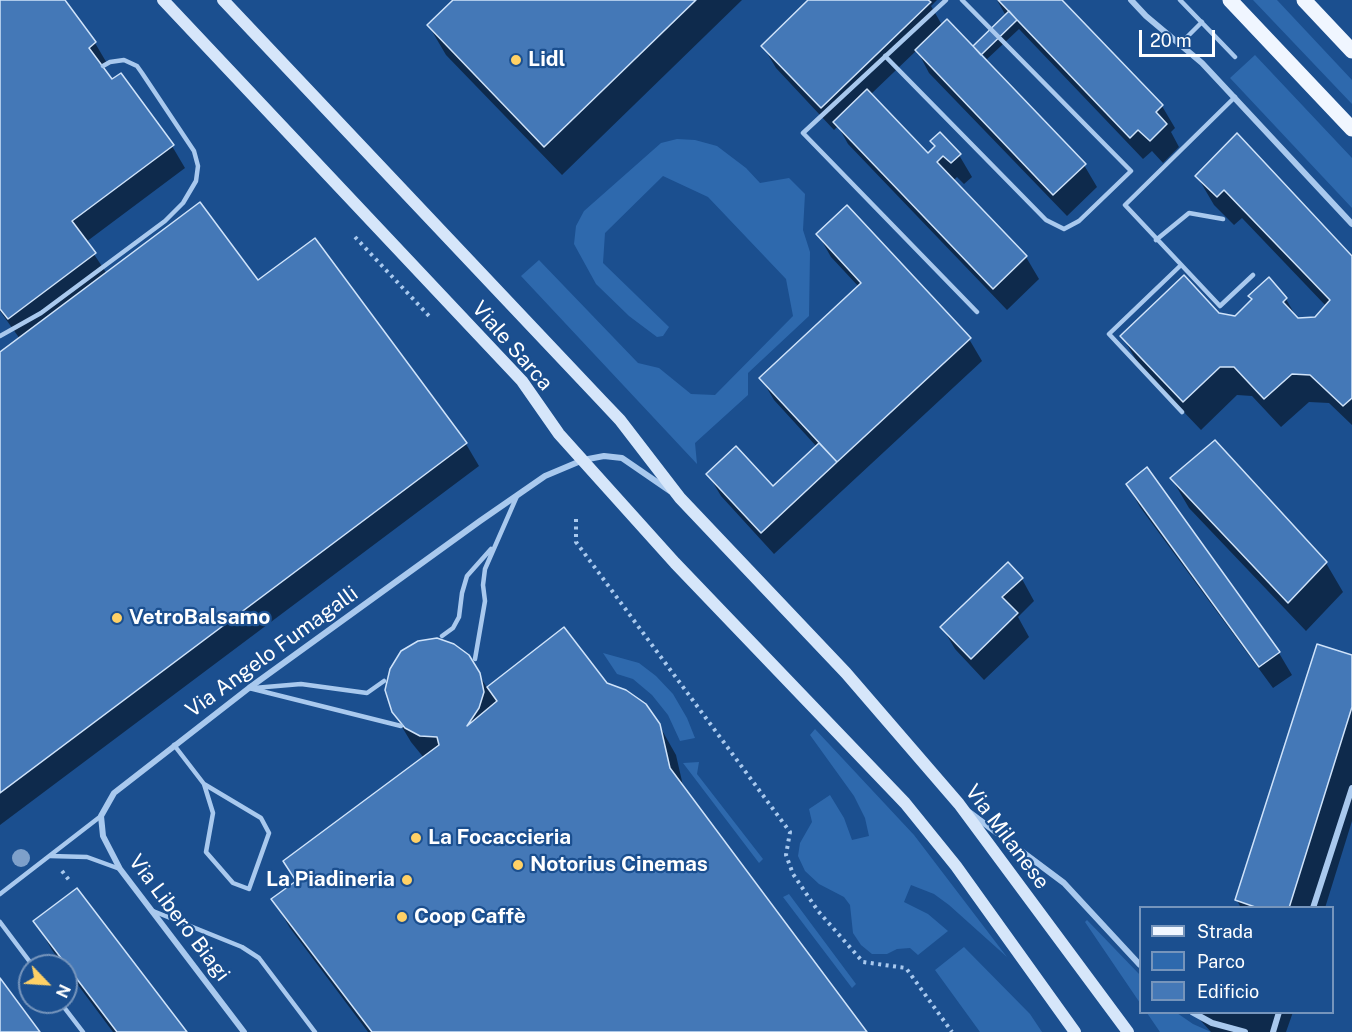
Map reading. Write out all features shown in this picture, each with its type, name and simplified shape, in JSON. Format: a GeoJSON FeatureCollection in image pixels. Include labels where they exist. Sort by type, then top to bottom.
{"type":"FeatureCollection","features":[{"type":"Feature","properties":{"kind":"main road"},"geometry":{"type":"LineString","coordinates":[[1230,0],[1352,129]]}},
{"type":"Feature","properties":{"kind":"main road"},"geometry":{"type":"LineString","coordinates":[[1304,0],[1352,51]]}},
{"type":"Feature","properties":{"kind":"street","name":"Viale Sarca"},"geometry":{"type":"LineString","coordinates":[[163,0],[522,381],[559,434],[675,563],[827,720],[929,830],[1075,1032]]}},
{"type":"Feature","properties":{"kind":"street","name":"Viale Sarca"},"geometry":{"type":"LineString","coordinates":[[223,0],[620,420],[680,498],[846,673]]}},
{"type":"Feature","properties":{"kind":"street"},"geometry":{"type":"LineString","coordinates":[[1131,0],[1146,16],[1202,63],[1352,224]]}},
{"type":"Feature","properties":{"kind":"street","name":"Via Angelo Fumagalli"},"geometry":{"type":"LineString","coordinates":[[101,816],[114,793],[174,745],[249,688],[545,476],[583,460],[604,456],[622,458],[680,498]]}},
{"type":"Feature","properties":{"kind":"street","name":"Via Milanese"},"geometry":{"type":"LineString","coordinates":[[846,673],[959,804],[1128,1032]]}},
{"type":"Feature","properties":{"kind":"street"},"geometry":{"type":"LineString","coordinates":[[1314,906],[1352,788]]}},
{"type":"Feature","properties":{"kind":"street"},"geometry":{"type":"LineString","coordinates":[[959,804],[1064,883],[1139,964]]}},
{"type":"Feature","properties":{"kind":"street","name":"Via Libero Biagi"},"geometry":{"type":"LineString","coordinates":[[101,816],[103,836],[120,869],[244,1032]]}},
{"type":"Feature","properties":{"kind":"street"},"geometry":{"type":"LineString","coordinates":[[1196,1014],[1212,1023],[1245,1032]]}},
{"type":"Feature","properties":{"kind":"street"},"geometry":{"type":"LineString","coordinates":[[1273,1032],[1278,1014]]}},
{"type":"Feature","properties":{"kind":"lane"},"geometry":{"type":"LineString","coordinates":[[946,0],[803,133],[977,312]]}},
{"type":"Feature","properties":{"kind":"lane"},"geometry":{"type":"LineString","coordinates":[[885,56],[1046,220],[1064,229],[1079,221],[1131,171],[962,0]]}},
{"type":"Feature","properties":{"kind":"lane"},"geometry":{"type":"LineString","coordinates":[[1180,0],[1235,57]]}},
{"type":"Feature","properties":{"kind":"lane"},"geometry":{"type":"LineString","coordinates":[[1179,44],[1202,22]]}},
{"type":"Feature","properties":{"kind":"lane"},"geometry":{"type":"LineString","coordinates":[[0,336],[41,313],[165,221],[183,203],[196,181],[198,166],[194,151],[137,66],[124,60],[110,62],[103,66]]}},
{"type":"Feature","properties":{"kind":"lane"},"geometry":{"type":"LineString","coordinates":[[1235,97],[1125,205],[1220,306],[1253,275]]}},
{"type":"Feature","properties":{"kind":"lane"},"geometry":{"type":"LineString","coordinates":[[1156,240],[1189,213],[1223,219]]}},
{"type":"Feature","properties":{"kind":"lane"},"geometry":{"type":"LineString","coordinates":[[1180,266],[1109,334],[1182,412]]}},
{"type":"Feature","properties":{"kind":"lane"},"geometry":{"type":"LineString","coordinates":[[476,659],[485,601],[483,585],[485,568],[518,494]]}},
{"type":"Feature","properties":{"kind":"lane"},"geometry":{"type":"LineString","coordinates":[[442,636],[453,628],[459,617],[467,576],[495,545]]}},
{"type":"Feature","properties":{"kind":"lane"},"geometry":{"type":"LineString","coordinates":[[249,688],[301,684],[367,693],[384,681]]}},
{"type":"Feature","properties":{"kind":"lane"},"geometry":{"type":"LineString","coordinates":[[249,688],[401,726]]}},
{"type":"Feature","properties":{"kind":"lane"},"geometry":{"type":"LineString","coordinates":[[174,745],[204,784],[213,813],[206,852],[233,883],[249,889],[269,833],[261,818],[204,784]]}},
{"type":"Feature","properties":{"kind":"lane","name":"Via Angelo Fumagalli"},"geometry":{"type":"LineString","coordinates":[[0,894],[101,816]]}},
{"type":"Feature","properties":{"kind":"lane"},"geometry":{"type":"LineString","coordinates":[[50,856],[87,857],[120,869]]}},
{"type":"Feature","properties":{"kind":"lane"},"geometry":{"type":"LineString","coordinates":[[151,910],[242,947],[259,958],[315,1032]]}},
{"type":"Feature","properties":{"kind":"lane"},"geometry":{"type":"LineString","coordinates":[[0,922],[24,954]]}},
{"type":"Feature","properties":{"kind":"lane"},"geometry":{"type":"LineString","coordinates":[[69,1014],[82,1032]]}},
{"type":"Feature","properties":{"kind":"path"},"geometry":{"type":"LineString","coordinates":[[356,237],[430,317]]}},
{"type":"Feature","properties":{"kind":"path"},"geometry":{"type":"LineString","coordinates":[[576,519],[576,542],[790,832],[786,855],[793,874],[818,911],[863,962],[906,968],[952,1032]]}},
{"type":"Feature","properties":{"kind":"green space"},"geometry":{"type":"Polygon","coordinates":[[[1253,0],[1277,0],[1352,80],[1352,104],[1253,0]]]}},
{"type":"Feature","properties":{"kind":"green space"},"geometry":{"type":"Polygon","coordinates":[[[1255,55],[1352,158],[1352,208],[1230,78],[1255,55]]]}},
{"type":"Feature","properties":{"kind":"green space"},"geometry":{"type":"Polygon","coordinates":[[[677,139],[695,140],[717,146],[746,168],[760,183],[789,178],[805,194],[803,230],[810,252],[809,316],[748,373],[748,395],[695,443],[697,464],[521,276],[539,260],[638,363],[659,368],[691,394],[715,395],[793,316],[786,279],[708,197],[663,176],[605,233],[603,263],[669,327],[663,336],[657,337],[629,316],[596,284],[574,244],[576,226],[584,211],[661,143],[677,139]]]}},
{"type":"Feature","properties":{"kind":"green space"},"geometry":{"type":"Polygon","coordinates":[[[603,653],[639,663],[656,676],[673,694],[695,738],[680,741],[668,715],[652,695],[633,679],[617,674],[603,653]]]}},
{"type":"Feature","properties":{"kind":"green space"},"geometry":{"type":"Polygon","coordinates":[[[815,729],[914,835],[1007,957],[949,905],[934,894],[911,885],[904,902],[928,914],[948,931],[918,955],[910,948],[897,949],[887,954],[872,954],[861,945],[853,933],[850,905],[844,897],[819,884],[805,871],[798,856],[800,843],[812,822],[809,809],[830,795],[844,818],[852,840],[869,836],[865,818],[854,796],[810,735],[815,729]]]}},
{"type":"Feature","properties":{"kind":"green space"},"geometry":{"type":"Polygon","coordinates":[[[699,762],[697,774],[763,859],[759,863],[683,763],[699,762]]]}},
{"type":"Feature","properties":{"kind":"green space"},"geometry":{"type":"Polygon","coordinates":[[[789,894],[856,984],[852,988],[783,897],[789,894]]]}},
{"type":"Feature","properties":{"kind":"green space"},"geometry":{"type":"Polygon","coordinates":[[[1087,920],[1139,974],[1139,1002],[1085,922],[1087,920]]]}},
{"type":"Feature","properties":{"kind":"green space"},"geometry":{"type":"Polygon","coordinates":[[[964,947],[1030,1014],[1042,1032],[980,1032],[935,970],[964,947]]]}},
{"type":"Feature","properties":{"kind":"green space"},"geometry":{"type":"Polygon","coordinates":[[[1148,1014],[1178,1014],[1211,1032],[1160,1032],[1148,1014]]]}},
{"type":"Feature","properties":{"kind":"building"},"geometry":{"type":"Polygon","coordinates":[[[0,0],[65,0],[96,42],[89,48],[112,79],[121,73],[174,145],[72,221],[96,253],[8,319],[0,309],[0,0]]]}},
{"type":"Feature","properties":{"kind":"building"},"geometry":{"type":"Polygon","coordinates":[[[453,0],[696,0],[544,147],[427,25],[453,0]]]}},
{"type":"Feature","properties":{"kind":"building"},"geometry":{"type":"Polygon","coordinates":[[[808,0],[928,0],[931,2],[821,108],[761,46],[808,0]]]}},
{"type":"Feature","properties":{"kind":"building"},"geometry":{"type":"Polygon","coordinates":[[[998,0],[1062,0],[1163,105],[1156,112],[1167,124],[1150,141],[1138,130],[1130,138],[998,0]]]}},
{"type":"Feature","properties":{"kind":"building"},"geometry":{"type":"Polygon","coordinates":[[[1009,11],[1017,20],[981,55],[973,46],[1009,11]]]}},
{"type":"Feature","properties":{"kind":"building"},"geometry":{"type":"Polygon","coordinates":[[[947,19],[1086,164],[1053,195],[915,50],[947,19]]]}},
{"type":"Feature","properties":{"kind":"building"},"geometry":{"type":"Polygon","coordinates":[[[867,89],[928,153],[935,146],[930,141],[940,132],[961,154],[951,163],[943,156],[937,162],[1027,256],[993,289],[833,122],[867,89]]]}},
{"type":"Feature","properties":{"kind":"building"},"geometry":{"type":"Polygon","coordinates":[[[1237,133],[1352,256],[1352,398],[1343,406],[1310,375],[1292,374],[1264,399],[1234,367],[1220,367],[1183,402],[1120,336],[1184,275],[1219,313],[1235,316],[1252,299],[1248,296],[1269,277],[1287,298],[1283,302],[1298,318],[1315,317],[1330,300],[1224,190],[1217,197],[1195,176],[1237,133]]]}},
{"type":"Feature","properties":{"kind":"building","name":"VetroBalsamo"},"geometry":{"type":"Polygon","coordinates":[[[200,202],[258,280],[315,238],[467,443],[0,793],[0,352],[200,202]]]}},
{"type":"Feature","properties":{"kind":"building"},"geometry":{"type":"Polygon","coordinates":[[[847,205],[971,338],[837,462],[759,378],[861,283],[816,234],[847,205]]]}},
{"type":"Feature","properties":{"kind":"building"},"geometry":{"type":"Polygon","coordinates":[[[1215,440],[1327,562],[1288,603],[1170,478],[1215,440]]]}},
{"type":"Feature","properties":{"kind":"building"},"geometry":{"type":"Polygon","coordinates":[[[819,443],[837,462],[761,533],[706,474],[736,446],[773,486],[819,443]]]}},
{"type":"Feature","properties":{"kind":"building"},"geometry":{"type":"Polygon","coordinates":[[[1147,467],[1280,652],[1259,667],[1126,484],[1147,467]]]}},
{"type":"Feature","properties":{"kind":"building"},"geometry":{"type":"Polygon","coordinates":[[[1008,562],[1023,578],[1002,597],[1018,613],[971,659],[940,627],[1008,562]]]}},
{"type":"Feature","properties":{"kind":"building"},"geometry":{"type":"Polygon","coordinates":[[[564,627],[607,683],[626,690],[646,704],[660,724],[670,768],[867,1032],[372,1032],[271,899],[296,881],[283,861],[439,745],[437,737],[420,736],[405,728],[392,712],[385,690],[390,669],[401,651],[418,641],[437,638],[454,644],[469,655],[480,673],[484,692],[479,708],[467,726],[497,701],[487,687],[564,627]]]}},
{"type":"Feature","properties":{"kind":"building"},"geometry":{"type":"Polygon","coordinates":[[[1317,644],[1352,655],[1352,707],[1290,906],[1252,906],[1235,900],[1317,644]]]}},
{"type":"Feature","properties":{"kind":"building"},"geometry":{"type":"Polygon","coordinates":[[[77,888],[187,1032],[117,1032],[78,980],[78,954],[58,954],[33,921],[77,888]]]}},
{"type":"Feature","properties":{"kind":"building"},"geometry":{"type":"Polygon","coordinates":[[[0,978],[18,1002],[18,1014],[27,1014],[40,1032],[0,1032],[0,978]]]}},
{"type":"Feature","properties":{"kind":"place","name":"Lidl"},"geometry":{"type":"Point","coordinates":[516,60]}},
{"type":"Feature","properties":{"kind":"place","name":"VetroBalsamo"},"geometry":{"type":"Point","coordinates":[117,618]}},
{"type":"Feature","properties":{"kind":"place","name":"La Focaccieria"},"geometry":{"type":"Point","coordinates":[416,838]}},
{"type":"Feature","properties":{"kind":"place","name":"Notorius Cinemas"},"geometry":{"type":"Point","coordinates":[518,865]}},
{"type":"Feature","properties":{"kind":"place","name":"La Piadineria"},"geometry":{"type":"Point","coordinates":[407,880]}},
{"type":"Feature","properties":{"kind":"place","name":"Coop Caffè"},"geometry":{"type":"Point","coordinates":[402,917]}}]}
